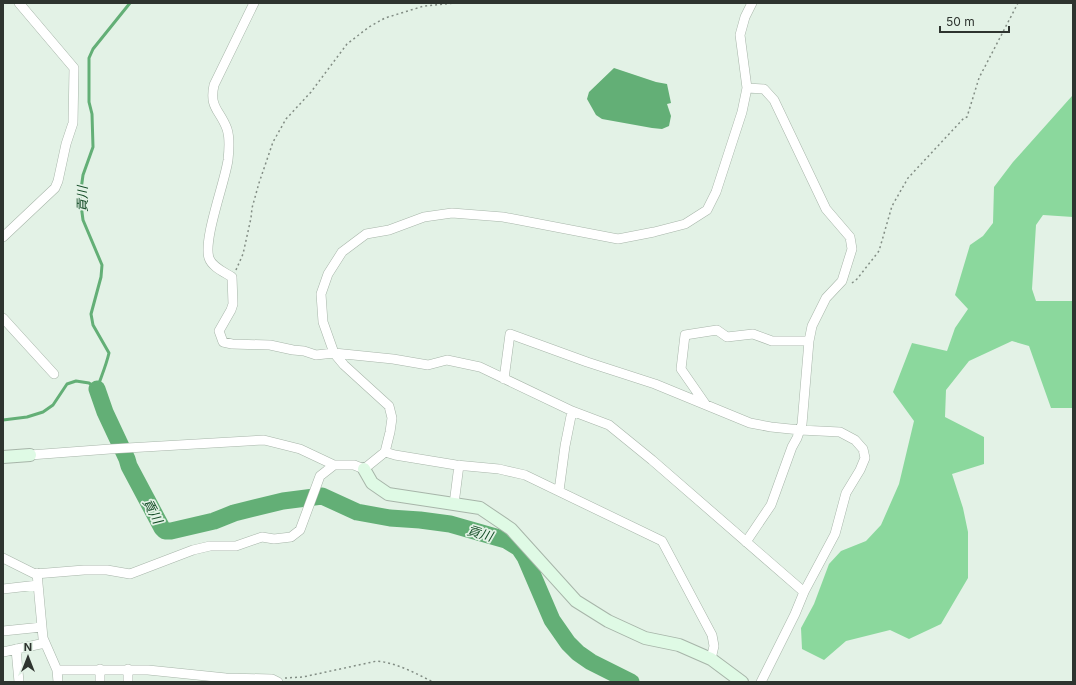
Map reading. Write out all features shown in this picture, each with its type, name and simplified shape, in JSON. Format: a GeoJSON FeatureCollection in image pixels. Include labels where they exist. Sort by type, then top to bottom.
{"type":"FeatureCollection","features":[{"type":"Feature","properties":{"kind":"street"},"geometry":{"type":"LineString","coordinates":[[3,237],[55,188],[72,123],[74,68],[19,3]]}},
{"type":"Feature","properties":{"kind":"street"},"geometry":{"type":"LineString","coordinates":[[254,3],[214,85],[212,94],[213,103],[228,130],[229,143],[228,160],[212,223],[208,247],[209,258],[213,265],[232,277],[232,310],[219,331],[223,342],[232,344],[270,345],[304,351],[316,356],[334,353],[393,359],[428,365],[447,360],[480,367],[572,411],[608,425],[652,460],[804,592]]}},
{"type":"Feature","properties":{"kind":"street"},"geometry":{"type":"LineString","coordinates":[[364,470],[385,452],[392,418],[389,406],[354,375],[334,353],[323,322],[321,294],[328,274],[342,252],[366,234],[388,230],[424,217],[452,213],[503,217],[618,239],[684,224],[707,210],[716,192],[742,112],[747,88],[740,36],[745,17],[752,3]]}},
{"type":"Feature","properties":{"kind":"street"},"geometry":{"type":"LineString","coordinates":[[746,542],[771,506],[792,446],[800,430],[802,424],[809,341],[812,326],[826,298],[842,281],[852,249],[851,240],[826,209],[774,100],[764,89],[747,88]]}},
{"type":"Feature","properties":{"kind":"street"},"geometry":{"type":"LineString","coordinates":[[3,318],[54,374]]}},
{"type":"Feature","properties":{"kind":"street"},"geometry":{"type":"LineString","coordinates":[[706,405],[680,369],[685,335],[717,330],[727,337],[753,334],[772,341],[809,341]]}},
{"type":"Feature","properties":{"kind":"street"},"geometry":{"type":"LineString","coordinates":[[504,379],[510,334],[587,362],[655,384],[750,423],[800,430],[840,432],[855,440],[863,448],[865,458],[860,470],[846,493],[835,534],[804,592],[795,614],[761,682]]}},
{"type":"Feature","properties":{"kind":"street"},"geometry":{"type":"LineString","coordinates":[[559,491],[565,446],[572,411]]}},
{"type":"Feature","properties":{"kind":"street"},"geometry":{"type":"LineString","coordinates":[[3,457],[264,440],[300,449],[334,465],[354,465],[364,470],[372,483],[388,494],[480,508],[511,529],[576,600],[608,621],[646,638],[678,645],[711,659],[742,682]]}},
{"type":"Feature","properties":{"kind":"street"},"geometry":{"type":"LineString","coordinates":[[385,452],[394,455],[459,465],[499,469],[525,475],[662,541],[712,635],[714,646],[711,659]]}},
{"type":"Feature","properties":{"kind":"street"},"geometry":{"type":"LineString","coordinates":[[3,558],[37,573],[107,570],[130,574],[193,550],[210,546],[236,546],[262,537],[274,539],[291,537],[300,530],[320,476],[334,465]]}},
{"type":"Feature","properties":{"kind":"street"},"geometry":{"type":"LineString","coordinates":[[454,504],[459,465]]}},
{"type":"Feature","properties":{"kind":"street"},"geometry":{"type":"LineString","coordinates":[[37,573],[45,643],[57,670],[58,682]]}},
{"type":"Feature","properties":{"kind":"street"},"geometry":{"type":"LineString","coordinates":[[3,589],[38,585]]}},
{"type":"Feature","properties":{"kind":"street"},"geometry":{"type":"LineString","coordinates":[[3,631],[42,627]]}},
{"type":"Feature","properties":{"kind":"street"},"geometry":{"type":"LineString","coordinates":[[3,652],[45,643]]}},
{"type":"Feature","properties":{"kind":"street"},"geometry":{"type":"LineString","coordinates":[[16,649],[19,682]]}},
{"type":"Feature","properties":{"kind":"street"},"geometry":{"type":"LineString","coordinates":[[100,669],[100,682]]}},
{"type":"Feature","properties":{"kind":"street"},"geometry":{"type":"LineString","coordinates":[[128,669],[128,682]]}},
{"type":"Feature","properties":{"kind":"street"},"geometry":{"type":"LineString","coordinates":[[57,670],[148,670],[226,678],[275,681]]}},
{"type":"Feature","properties":{"kind":"path"},"geometry":{"type":"LineString","coordinates":[[232,277],[243,254],[252,208],[273,142],[286,119],[311,92],[347,44],[369,27],[384,18],[424,6],[454,3]]}},
{"type":"Feature","properties":{"kind":"path"},"geometry":{"type":"LineString","coordinates":[[851,283],[857,279],[879,251],[892,206],[908,178],[964,118],[967,117],[979,78],[1018,3]]}},
{"type":"Feature","properties":{"kind":"path"},"geometry":{"type":"LineString","coordinates":[[275,681],[303,677],[377,661],[386,662],[412,671],[433,682]]}},
{"type":"Feature","properties":{"kind":"shaded area"},"geometry":{"type":"Polygon","coordinates":[[[614,68],[656,82],[667,84],[671,103],[667,104],[671,116],[669,126],[662,129],[652,128],[602,119],[596,115],[587,99],[589,92],[614,68]]]}},
{"type":"Feature","properties":{"kind":"shaded area"},"geometry":{"type":"Polygon","coordinates":[[[1073,91],[1073,217],[1043,215],[1036,225],[1032,289],[1036,301],[1073,301],[1073,408],[1051,408],[1029,346],[1012,341],[969,361],[946,390],[945,417],[984,437],[984,464],[952,474],[963,508],[968,532],[968,578],[941,624],[909,639],[890,630],[846,641],[824,660],[802,649],[801,628],[814,604],[829,564],[841,551],[866,541],[881,525],[899,484],[914,421],[893,392],[912,343],[947,351],[955,328],[968,309],[955,295],[970,245],[983,236],[993,223],[994,187],[1013,162],[1072,96],[1073,91]]]}},
{"type":"Feature","properties":{"kind":"waterway","name":"貢川"},"geometry":{"type":"LineString","coordinates":[[3,420],[27,417],[43,412],[53,405],[67,384],[76,381],[89,383],[97,389],[109,353],[93,325],[91,314],[101,277],[102,265],[83,220],[80,197],[83,175],[93,147],[92,114],[89,102],[89,58],[93,49],[130,3]]}},
{"type":"Feature","properties":{"kind":"waterway","name":"貢川"},"geometry":{"type":"LineString","coordinates":[[97,389],[105,412],[129,466],[165,531],[214,521],[234,513],[283,501],[322,496],[357,512],[390,518],[450,524],[506,540],[519,548],[525,557],[552,620],[568,643],[578,653],[591,662],[631,682]]}}]}
